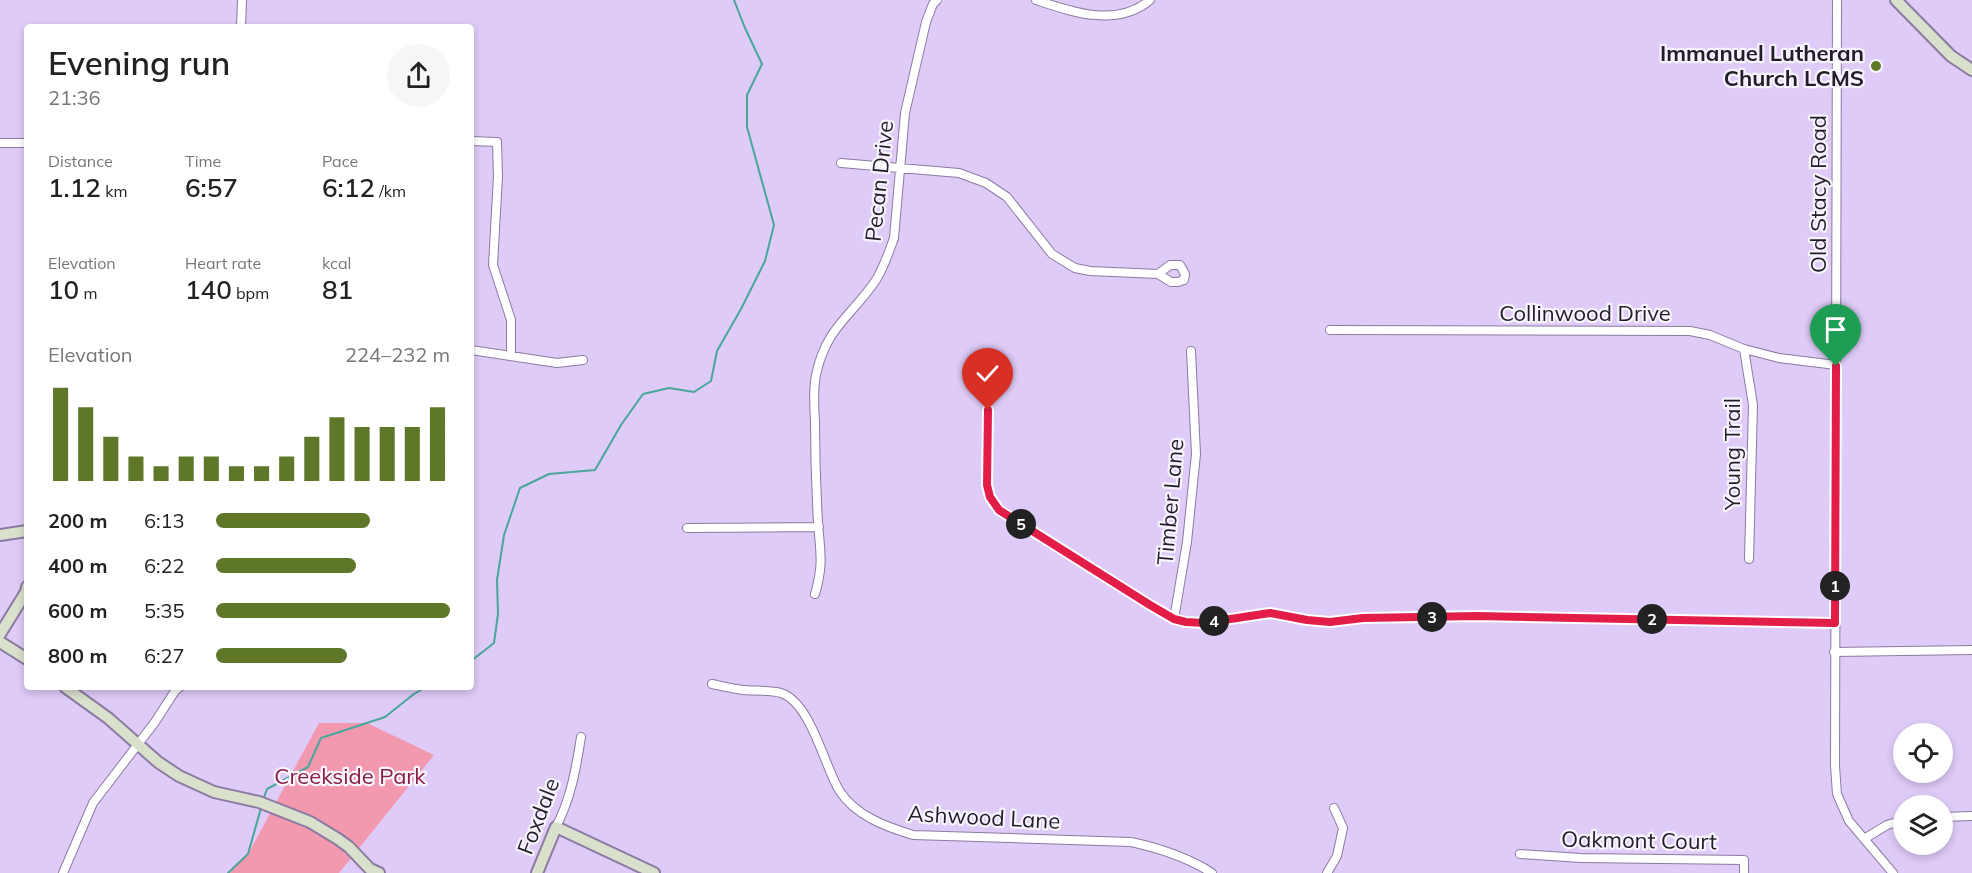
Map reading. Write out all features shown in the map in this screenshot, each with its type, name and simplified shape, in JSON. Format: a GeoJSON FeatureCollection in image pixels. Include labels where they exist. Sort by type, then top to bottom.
{"type":"FeatureCollection","features":[{"type":"Feature","properties":{"kind":"street"},"geometry":{"type":"LineString","coordinates":[[241,24],[242,0]]}},
{"type":"Feature","properties":{"kind":"street"},"geometry":{"type":"LineString","coordinates":[[1036,0],[1084,14],[1103,16],[1130,12],[1150,0]]}},
{"type":"Feature","properties":{"kind":"street","name":"Old Stacy Road"},"geometry":{"type":"LineString","coordinates":[[1837,0],[1835,766],[1837,794],[1850,821],[1893,873]]}},
{"type":"Feature","properties":{"kind":"street"},"geometry":{"type":"LineString","coordinates":[[1896,0],[1951,56],[1972,70]]}},
{"type":"Feature","properties":{"kind":"street","name":"Pecan Drive"},"geometry":{"type":"LineString","coordinates":[[815,594],[821,574],[822,555],[815,463],[814,393],[816,376],[829,338],[877,278],[888,257],[894,238],[904,112],[926,22],[934,1]]}},
{"type":"Feature","properties":{"kind":"street"},"geometry":{"type":"LineString","coordinates":[[474,141],[497,142],[498,176],[493,265],[510,320],[511,356]]}},
{"type":"Feature","properties":{"kind":"street"},"geometry":{"type":"LineString","coordinates":[[0,143],[24,142]]}},
{"type":"Feature","properties":{"kind":"street"},"geometry":{"type":"LineString","coordinates":[[841,163],[959,173],[986,183],[1007,197],[1052,254],[1074,268],[1158,274]]}},
{"type":"Feature","properties":{"kind":"street","name":"Collinwood Drive"},"geometry":{"type":"LineString","coordinates":[[1330,330],[1690,331],[1710,334],[1744,349],[1779,358],[1836,366]]}},
{"type":"Feature","properties":{"kind":"street","name":"Young Trail"},"geometry":{"type":"LineString","coordinates":[[1744,349],[1753,405],[1749,559]]}},
{"type":"Feature","properties":{"kind":"street"},"geometry":{"type":"LineString","coordinates":[[474,350],[557,363],[583,360]]}},
{"type":"Feature","properties":{"kind":"street","name":"Timber Lane"},"geometry":{"type":"LineString","coordinates":[[1174,619],[1187,542],[1196,454],[1191,351]]}},
{"type":"Feature","properties":{"kind":"street"},"geometry":{"type":"LineString","coordinates":[[988,410],[987,485],[990,497],[999,510],[1174,619],[1204,623],[1270,613],[1330,622],[1363,618],[1477,616],[1835,623]]}},
{"type":"Feature","properties":{"kind":"street"},"geometry":{"type":"LineString","coordinates":[[687,528],[819,526]]}},
{"type":"Feature","properties":{"kind":"street"},"geometry":{"type":"LineString","coordinates":[[0,535],[24,531]]}},
{"type":"Feature","properties":{"kind":"street"},"geometry":{"type":"LineString","coordinates":[[0,634],[24,595]]}},
{"type":"Feature","properties":{"kind":"street"},"geometry":{"type":"LineString","coordinates":[[0,642],[24,657]]}},
{"type":"Feature","properties":{"kind":"street"},"geometry":{"type":"LineString","coordinates":[[1834,652],[1972,650]]}},
{"type":"Feature","properties":{"kind":"street","name":"Ashwood Lane"},"geometry":{"type":"LineString","coordinates":[[712,684],[740,690],[781,693],[796,702],[805,716],[840,792],[862,813],[884,826],[914,835],[1131,842],[1173,854],[1212,873]]}},
{"type":"Feature","properties":{"kind":"street"},"geometry":{"type":"LineString","coordinates":[[69,690],[108,718],[137,745],[178,776],[214,792],[259,802],[310,822],[349,847],[370,869],[379,873]]}},
{"type":"Feature","properties":{"kind":"street"},"geometry":{"type":"LineString","coordinates":[[63,873],[93,803],[176,690]]}},
{"type":"Feature","properties":{"kind":"street","name":"Foxdale"},"geometry":{"type":"LineString","coordinates":[[537,873],[566,807],[577,766],[581,737]]}},
{"type":"Feature","properties":{"kind":"street"},"geometry":{"type":"LineString","coordinates":[[1327,873],[1337,856],[1343,828],[1334,808]]}},
{"type":"Feature","properties":{"kind":"street"},"geometry":{"type":"LineString","coordinates":[[1953,817],[1972,816]]}},
{"type":"Feature","properties":{"kind":"street"},"geometry":{"type":"LineString","coordinates":[[1864,839],[1893,823]]}},
{"type":"Feature","properties":{"kind":"street"},"geometry":{"type":"LineString","coordinates":[[556,827],[654,873]]}},
{"type":"Feature","properties":{"kind":"street","name":"Oakmont Court"},"geometry":{"type":"LineString","coordinates":[[1520,854],[1581,858],[1744,860],[1744,873]]}},
{"type":"Feature","properties":{"kind":"green space","name":"Creekside Park"},"geometry":{"type":"Polygon","coordinates":[[[319,723],[367,723],[434,755],[339,873],[228,873],[248,854],[319,723]]]}},
{"type":"Feature","properties":{"kind":"waterway"},"geometry":{"type":"LineString","coordinates":[[474,659],[494,643],[498,614],[497,580],[504,535],[520,488],[549,474],[595,470],[621,425],[643,394],[669,388],[694,392],[711,381],[717,351],[765,261],[774,225],[747,127],[747,95],[762,64],[734,0]]}},
{"type":"Feature","properties":{"kind":"waterway"},"geometry":{"type":"LineString","coordinates":[[263,800],[267,789],[308,767],[321,738],[385,717],[421,690]]}},
{"type":"Feature","properties":{"kind":"waterway"},"geometry":{"type":"LineString","coordinates":[[228,873],[248,854],[261,808]]}},
{"type":"Feature","properties":{"kind":"place","name":"Immanuel Lutheran Church LCMS"},"geometry":{"type":"Point","coordinates":[1876,66]}},
{"type":"Feature","properties":{"kind":"route"},"geometry":{"type":"LineString","coordinates":[[988,410],[987,485],[990,497],[999,510],[1174,619],[1204,623],[1270,613],[1330,622],[1363,618],[1477,616],[1835,623],[1836,366]]}}]}
